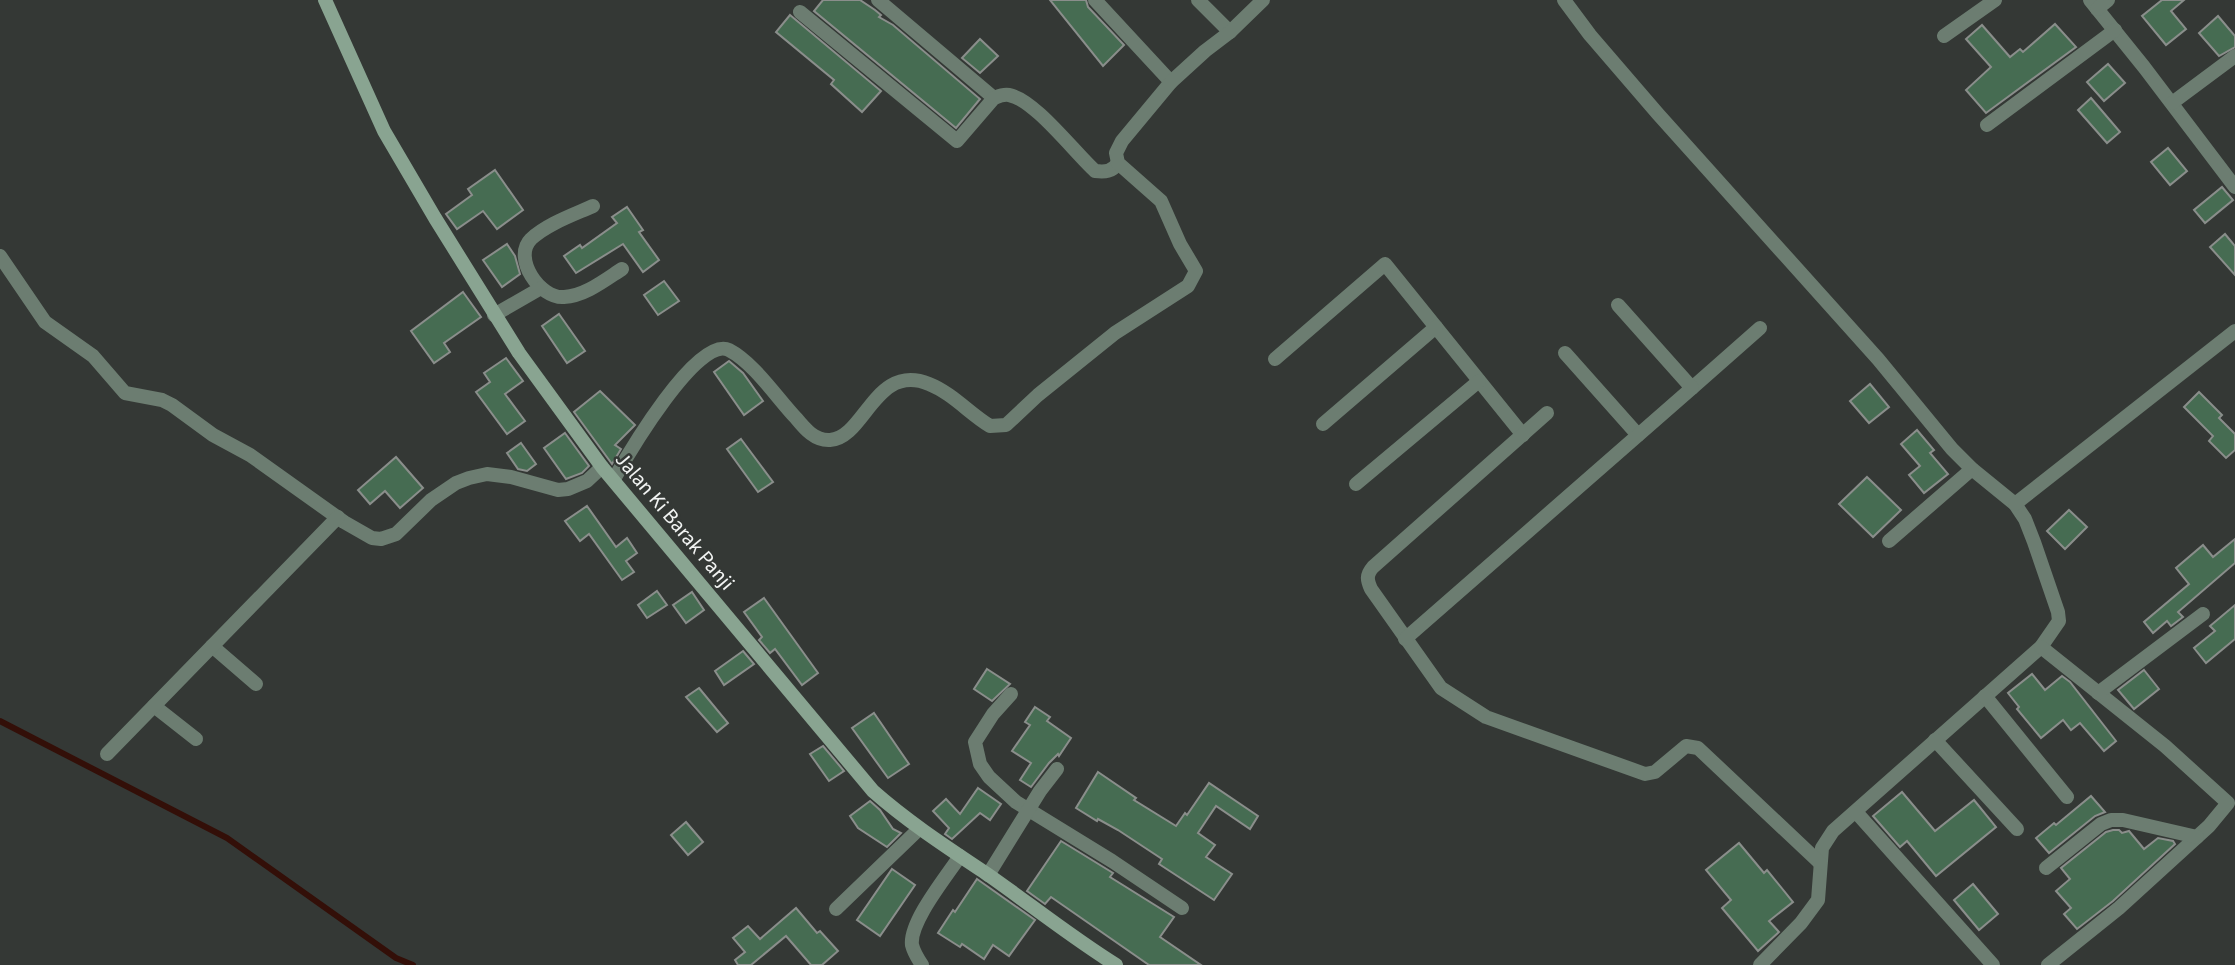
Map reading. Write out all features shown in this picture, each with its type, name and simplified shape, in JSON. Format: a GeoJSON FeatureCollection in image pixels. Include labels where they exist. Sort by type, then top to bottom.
{"type":"FeatureCollection","features":[{"type":"Feature","properties":{"kind":"street","name":"Jalan Ki Barak Panji"},"geometry":{"type":"LineString","coordinates":[[325,0],[384,131],[413,182],[494,315],[541,385],[602,467],[863,780],[886,803],[919,829],[1116,965]]}},
{"type":"Feature","properties":{"kind":"street"},"geometry":{"type":"LineString","coordinates":[[878,0],[994,99]]}},
{"type":"Feature","properties":{"kind":"street"},"geometry":{"type":"LineString","coordinates":[[1095,0],[1171,82]]}},
{"type":"Feature","properties":{"kind":"street"},"geometry":{"type":"LineString","coordinates":[[1198,0],[1230,32]]}},
{"type":"Feature","properties":{"kind":"street"},"geometry":{"type":"LineString","coordinates":[[614,479],[665,399],[709,353],[718,348],[727,349],[747,364],[795,418],[818,438],[837,439],[845,434],[878,396],[902,382],[913,380],[930,385],[990,426],[1006,425],[1038,395],[1115,333],[1178,294],[1194,278],[1196,271],[1180,244],[1161,201],[1118,163],[1116,153],[1122,141],[1171,82],[1263,0]]}},
{"type":"Feature","properties":{"kind":"street"},"geometry":{"type":"LineString","coordinates":[[1564,0],[1590,35],[1658,114],[1878,359],[1921,414],[1972,469],[2015,504],[2025,519],[2058,612],[2059,621],[2041,647],[1833,831],[1822,848],[1818,900],[1801,923],[1760,965]]}},
{"type":"Feature","properties":{"kind":"street"},"geometry":{"type":"LineString","coordinates":[[1944,36],[1995,0]]}},
{"type":"Feature","properties":{"kind":"street"},"geometry":{"type":"LineString","coordinates":[[2098,3],[2115,30],[2235,187]]}},
{"type":"Feature","properties":{"kind":"street"},"geometry":{"type":"LineString","coordinates":[[800,12],[957,141],[994,99],[1002,94],[1012,95],[1038,113],[1077,155],[1096,171],[1106,172],[1115,168],[1118,163]]}},
{"type":"Feature","properties":{"kind":"street"},"geometry":{"type":"LineString","coordinates":[[1987,124],[2115,30]]}},
{"type":"Feature","properties":{"kind":"street"},"geometry":{"type":"LineString","coordinates":[[2172,103],[2235,56]]}},
{"type":"Feature","properties":{"kind":"street"},"geometry":{"type":"LineString","coordinates":[[593,206],[544,230],[530,240],[524,249],[525,260],[541,288],[550,295],[563,298],[596,285],[622,269]]}},
{"type":"Feature","properties":{"kind":"street"},"geometry":{"type":"LineString","coordinates":[[0,256],[46,322],[93,356],[125,393],[162,400],[172,405],[213,435],[274,471],[361,533],[381,540],[396,534],[430,500],[456,483],[470,478],[487,474],[511,477],[558,490],[587,481],[602,467]]}},
{"type":"Feature","properties":{"kind":"street"},"geometry":{"type":"LineString","coordinates":[[1275,359],[1385,264],[1523,435]]}},
{"type":"Feature","properties":{"kind":"street"},"geometry":{"type":"LineString","coordinates":[[494,315],[541,288]]}},
{"type":"Feature","properties":{"kind":"street"},"geometry":{"type":"LineString","coordinates":[[1618,305],[1692,388]]}},
{"type":"Feature","properties":{"kind":"street"},"geometry":{"type":"LineString","coordinates":[[1323,424],[1436,327]]}},
{"type":"Feature","properties":{"kind":"street"},"geometry":{"type":"LineString","coordinates":[[1405,639],[1760,328]]}},
{"type":"Feature","properties":{"kind":"street"},"geometry":{"type":"LineString","coordinates":[[2015,504],[2235,331]]}},
{"type":"Feature","properties":{"kind":"street"},"geometry":{"type":"LineString","coordinates":[[1565,353],[1638,435]]}},
{"type":"Feature","properties":{"kind":"street"},"geometry":{"type":"LineString","coordinates":[[1356,484],[1479,381]]}},
{"type":"Feature","properties":{"kind":"street"},"geometry":{"type":"LineString","coordinates":[[1547,413],[1368,572],[1367,580],[1371,589],[1434,681],[1480,714],[1645,774],[1655,772],[1686,747],[1698,748],[1820,863]]}},
{"type":"Feature","properties":{"kind":"street"},"geometry":{"type":"LineString","coordinates":[[1888,541],[1972,469]]}},
{"type":"Feature","properties":{"kind":"street"},"geometry":{"type":"LineString","coordinates":[[107,754],[338,517]]}},
{"type":"Feature","properties":{"kind":"street"},"geometry":{"type":"LineString","coordinates":[[2098,693],[2203,614]]}},
{"type":"Feature","properties":{"kind":"street"},"geometry":{"type":"LineString","coordinates":[[212,646],[256,684]]}},
{"type":"Feature","properties":{"kind":"street"},"geometry":{"type":"LineString","coordinates":[[2041,647],[2165,746],[2232,806],[2119,908],[2049,965]]}},
{"type":"Feature","properties":{"kind":"street"},"geometry":{"type":"LineString","coordinates":[[1011,694],[975,743],[980,764],[989,777],[1028,811],[1112,861],[1182,908]]}},
{"type":"Feature","properties":{"kind":"street"},"geometry":{"type":"LineString","coordinates":[[1985,696],[2067,797]]}},
{"type":"Feature","properties":{"kind":"street"},"geometry":{"type":"LineString","coordinates":[[154,706],[196,739]]}},
{"type":"Feature","properties":{"kind":"street"},"geometry":{"type":"LineString","coordinates":[[1935,740],[2017,829]]}},
{"type":"Feature","properties":{"kind":"street"},"geometry":{"type":"LineString","coordinates":[[988,875],[1057,769]]}},
{"type":"Feature","properties":{"kind":"street"},"geometry":{"type":"LineString","coordinates":[[1856,812],[1993,965]]}},
{"type":"Feature","properties":{"kind":"street"},"geometry":{"type":"LineString","coordinates":[[2046,868],[2101,824],[2112,820],[2123,820],[2197,837]]}},
{"type":"Feature","properties":{"kind":"street"},"geometry":{"type":"LineString","coordinates":[[836,909],[919,829]]}},
{"type":"Feature","properties":{"kind":"street"},"geometry":{"type":"LineString","coordinates":[[922,965],[912,942],[916,923],[960,856]]}},
{"type":"Feature","properties":{"kind":"building"},"geometry":{"type":"Polygon","coordinates":[[[823,0],[860,0],[980,99],[956,128],[814,11],[823,0]]]}},
{"type":"Feature","properties":{"kind":"building"},"geometry":{"type":"Polygon","coordinates":[[[1050,0],[1086,0],[1088,7],[1124,45],[1103,66],[1050,0]]]}},
{"type":"Feature","properties":{"kind":"building"},"geometry":{"type":"Polygon","coordinates":[[[2162,0],[2184,0],[2171,11],[2186,29],[2166,45],[2142,16],[2162,0]]]}},
{"type":"Feature","properties":{"kind":"building"},"geometry":{"type":"Polygon","coordinates":[[[790,15],[881,91],[862,112],[831,84],[834,80],[776,32],[790,15]]]}},
{"type":"Feature","properties":{"kind":"building"},"geometry":{"type":"Polygon","coordinates":[[[2218,16],[2235,36],[2235,47],[2219,56],[2199,33],[2218,16]]]}},
{"type":"Feature","properties":{"kind":"building"},"geometry":{"type":"Polygon","coordinates":[[[2055,24],[2076,47],[1986,113],[1966,90],[1991,67],[1966,39],[1982,25],[2010,57],[2020,49],[2023,52],[2055,24]]]}},
{"type":"Feature","properties":{"kind":"building"},"geometry":{"type":"Polygon","coordinates":[[[980,39],[998,56],[980,73],[962,58],[980,39]]]}},
{"type":"Feature","properties":{"kind":"building"},"geometry":{"type":"Polygon","coordinates":[[[2108,64],[2125,83],[2104,101],[2087,82],[2108,64]]]}},
{"type":"Feature","properties":{"kind":"building"},"geometry":{"type":"Polygon","coordinates":[[[2091,98],[2120,132],[2107,143],[2078,110],[2091,98]]]}},
{"type":"Feature","properties":{"kind":"building"},"geometry":{"type":"Polygon","coordinates":[[[2168,148],[2187,171],[2170,185],[2151,162],[2168,148]]]}},
{"type":"Feature","properties":{"kind":"building"},"geometry":{"type":"Polygon","coordinates":[[[495,170],[523,210],[497,229],[483,211],[457,229],[446,214],[472,195],[468,189],[495,170]]]}},
{"type":"Feature","properties":{"kind":"building"},"geometry":{"type":"Polygon","coordinates":[[[2222,187],[2233,200],[2205,223],[2194,210],[2222,187]]]}},
{"type":"Feature","properties":{"kind":"building"},"geometry":{"type":"Polygon","coordinates":[[[627,207],[643,230],[639,232],[659,260],[643,272],[623,244],[576,273],[564,256],[580,245],[582,248],[617,223],[612,217],[627,207]]]}},
{"type":"Feature","properties":{"kind":"building"},"geometry":{"type":"Polygon","coordinates":[[[2225,234],[2235,246],[2235,275],[2210,247],[2225,234]]]}},
{"type":"Feature","properties":{"kind":"building"},"geometry":{"type":"Polygon","coordinates":[[[507,244],[515,256],[520,274],[502,287],[483,260],[507,244]]]}},
{"type":"Feature","properties":{"kind":"building"},"geometry":{"type":"Polygon","coordinates":[[[664,281],[679,301],[658,315],[644,295],[664,281]]]}},
{"type":"Feature","properties":{"kind":"building"},"geometry":{"type":"Polygon","coordinates":[[[463,292],[481,317],[444,343],[450,352],[434,363],[411,331],[463,292]]]}},
{"type":"Feature","properties":{"kind":"building"},"geometry":{"type":"Polygon","coordinates":[[[559,314],[585,351],[567,363],[542,326],[559,314]]]}},
{"type":"Feature","properties":{"kind":"building"},"geometry":{"type":"Polygon","coordinates":[[[506,358],[523,381],[505,394],[525,421],[507,434],[476,392],[490,382],[484,373],[506,358]]]}},
{"type":"Feature","properties":{"kind":"building"},"geometry":{"type":"Polygon","coordinates":[[[729,361],[743,373],[763,401],[744,415],[714,372],[729,361]]]}},
{"type":"Feature","properties":{"kind":"building"},"geometry":{"type":"Polygon","coordinates":[[[1870,384],[1889,407],[1869,423],[1850,401],[1870,384]]]}},
{"type":"Feature","properties":{"kind":"building"},"geometry":{"type":"Polygon","coordinates":[[[600,391],[635,425],[615,445],[621,449],[612,464],[574,412],[600,391]]]}},
{"type":"Feature","properties":{"kind":"building"},"geometry":{"type":"Polygon","coordinates":[[[2199,392],[2222,415],[2219,418],[2235,434],[2235,450],[2226,458],[2209,441],[2213,436],[2184,407],[2199,392]]]}},
{"type":"Feature","properties":{"kind":"building"},"geometry":{"type":"Polygon","coordinates":[[[1917,430],[1934,450],[1930,453],[1948,474],[1924,493],[1909,475],[1920,466],[1901,444],[1917,430]]]}},
{"type":"Feature","properties":{"kind":"building"},"geometry":{"type":"Polygon","coordinates":[[[565,433],[589,466],[582,473],[566,479],[544,448],[565,433]]]}},
{"type":"Feature","properties":{"kind":"building"},"geometry":{"type":"Polygon","coordinates":[[[741,439],[773,482],[758,492],[727,449],[741,439]]]}},
{"type":"Feature","properties":{"kind":"building"},"geometry":{"type":"Polygon","coordinates":[[[521,443],[536,464],[527,471],[518,469],[507,453],[521,443]]]}},
{"type":"Feature","properties":{"kind":"building"},"geometry":{"type":"Polygon","coordinates":[[[396,457],[423,488],[400,508],[385,491],[370,504],[358,490],[396,457]]]}},
{"type":"Feature","properties":{"kind":"building"},"geometry":{"type":"Polygon","coordinates":[[[1867,477],[1901,510],[1873,537],[1839,504],[1867,477]]]}},
{"type":"Feature","properties":{"kind":"building"},"geometry":{"type":"Polygon","coordinates":[[[587,506],[616,547],[627,538],[637,553],[626,561],[634,572],[622,580],[589,534],[580,541],[565,521],[587,506]]]}},
{"type":"Feature","properties":{"kind":"building"},"geometry":{"type":"Polygon","coordinates":[[[2069,510],[2087,527],[2065,549],[2047,531],[2069,510]]]}},
{"type":"Feature","properties":{"kind":"building"},"geometry":{"type":"Polygon","coordinates":[[[2235,539],[2235,563],[2178,612],[2183,617],[2171,626],[2167,621],[2153,633],[2144,622],[2189,584],[2176,568],[2203,545],[2213,557],[2235,539]]]}},
{"type":"Feature","properties":{"kind":"building"},"geometry":{"type":"Polygon","coordinates":[[[657,591],[667,605],[647,618],[638,605],[657,591]]]}},
{"type":"Feature","properties":{"kind":"building"},"geometry":{"type":"Polygon","coordinates":[[[692,592],[704,610],[686,623],[673,605],[692,592]]]}},
{"type":"Feature","properties":{"kind":"building"},"geometry":{"type":"Polygon","coordinates":[[[764,598],[818,673],[802,685],[775,649],[770,653],[759,640],[762,637],[744,612],[764,598]]]}},
{"type":"Feature","properties":{"kind":"building"},"geometry":{"type":"Polygon","coordinates":[[[2235,605],[2235,639],[2206,663],[2194,648],[2215,631],[2210,626],[2235,605]]]}},
{"type":"Feature","properties":{"kind":"building"},"geometry":{"type":"Polygon","coordinates":[[[743,651],[754,664],[724,685],[715,671],[743,651]]]}},
{"type":"Feature","properties":{"kind":"building"},"geometry":{"type":"Polygon","coordinates":[[[987,669],[1010,684],[992,701],[974,689],[987,669]]]}},
{"type":"Feature","properties":{"kind":"building"},"geometry":{"type":"Polygon","coordinates":[[[2144,670],[2159,689],[2134,709],[2118,690],[2144,670]]]}},
{"type":"Feature","properties":{"kind":"building"},"geometry":{"type":"Polygon","coordinates":[[[2032,674],[2045,690],[2062,676],[2070,682],[2116,741],[2104,751],[2080,723],[2071,730],[2063,720],[2041,738],[2017,709],[2019,707],[2008,693],[2032,674]]]}},
{"type":"Feature","properties":{"kind":"building"},"geometry":{"type":"Polygon","coordinates":[[[699,688],[728,723],[717,732],[686,697],[699,688]]]}},
{"type":"Feature","properties":{"kind":"building"},"geometry":{"type":"Polygon","coordinates":[[[1035,707],[1050,717],[1047,721],[1071,738],[1031,787],[1020,780],[1031,763],[1012,751],[1030,725],[1025,722],[1035,707]]]}},
{"type":"Feature","properties":{"kind":"building"},"geometry":{"type":"Polygon","coordinates":[[[874,713],[909,764],[888,778],[852,728],[874,713]]]}},
{"type":"Feature","properties":{"kind":"building"},"geometry":{"type":"Polygon","coordinates":[[[823,746],[844,771],[829,781],[810,754],[823,746]]]}},
{"type":"Feature","properties":{"kind":"building"},"geometry":{"type":"Polygon","coordinates":[[[1098,772],[1136,798],[1134,800],[1176,826],[1209,783],[1258,816],[1250,829],[1216,806],[1198,833],[1215,845],[1206,857],[1232,874],[1214,900],[1159,864],[1162,859],[1118,830],[1076,808],[1098,772]]]}},
{"type":"Feature","properties":{"kind":"building"},"geometry":{"type":"Polygon","coordinates":[[[978,788],[1001,804],[990,820],[980,813],[952,839],[945,834],[949,828],[933,811],[946,799],[960,814],[978,788]]]}},
{"type":"Feature","properties":{"kind":"building"},"geometry":{"type":"Polygon","coordinates":[[[1902,792],[1935,831],[1974,800],[1996,827],[1936,876],[1907,841],[1900,847],[1873,816],[1902,792]]]}},
{"type":"Feature","properties":{"kind":"building"},"geometry":{"type":"Polygon","coordinates":[[[2091,796],[2105,812],[2095,816],[2049,853],[2036,838],[2091,796]]]}},
{"type":"Feature","properties":{"kind":"building"},"geometry":{"type":"Polygon","coordinates":[[[870,801],[893,829],[901,833],[887,847],[858,828],[850,816],[870,801]]]}},
{"type":"Feature","properties":{"kind":"building"},"geometry":{"type":"Polygon","coordinates":[[[686,822],[703,842],[688,855],[671,835],[686,822]]]}},
{"type":"Feature","properties":{"kind":"building"},"geometry":{"type":"Polygon","coordinates":[[[2113,830],[2122,833],[2129,831],[2144,849],[2158,838],[2173,841],[2175,844],[2113,901],[2077,929],[2064,914],[2071,908],[2056,891],[2070,879],[2061,868],[2106,832],[2113,830]]]}},
{"type":"Feature","properties":{"kind":"building"},"geometry":{"type":"Polygon","coordinates":[[[1061,841],[1113,873],[1110,877],[1174,917],[1160,937],[1201,965],[1149,965],[1051,897],[1045,904],[1027,891],[1061,841]]]}},
{"type":"Feature","properties":{"kind":"building"},"geometry":{"type":"Polygon","coordinates":[[[1739,843],[1764,873],[1767,870],[1793,902],[1769,921],[1779,932],[1758,951],[1722,908],[1731,900],[1706,870],[1739,843]]]}},
{"type":"Feature","properties":{"kind":"building"},"geometry":{"type":"Polygon","coordinates":[[[892,869],[915,885],[880,936],[857,920],[892,869]]]}},
{"type":"Feature","properties":{"kind":"building"},"geometry":{"type":"Polygon","coordinates":[[[977,879],[1035,920],[1009,956],[993,945],[984,959],[962,944],[960,947],[938,933],[977,879]]]}},
{"type":"Feature","properties":{"kind":"building"},"geometry":{"type":"Polygon","coordinates":[[[1973,884],[1998,914],[1979,930],[1954,900],[1973,884]]]}},
{"type":"Feature","properties":{"kind":"building"},"geometry":{"type":"Polygon","coordinates":[[[796,908],[817,933],[820,931],[838,951],[822,965],[811,965],[786,936],[751,965],[738,965],[735,960],[745,952],[733,938],[748,926],[760,939],[796,908]]]}},
{"type":"Feature","properties":{"kind":"waterway"},"geometry":{"type":"LineString","coordinates":[[0,721],[227,838],[396,958],[413,965]]}}]}
